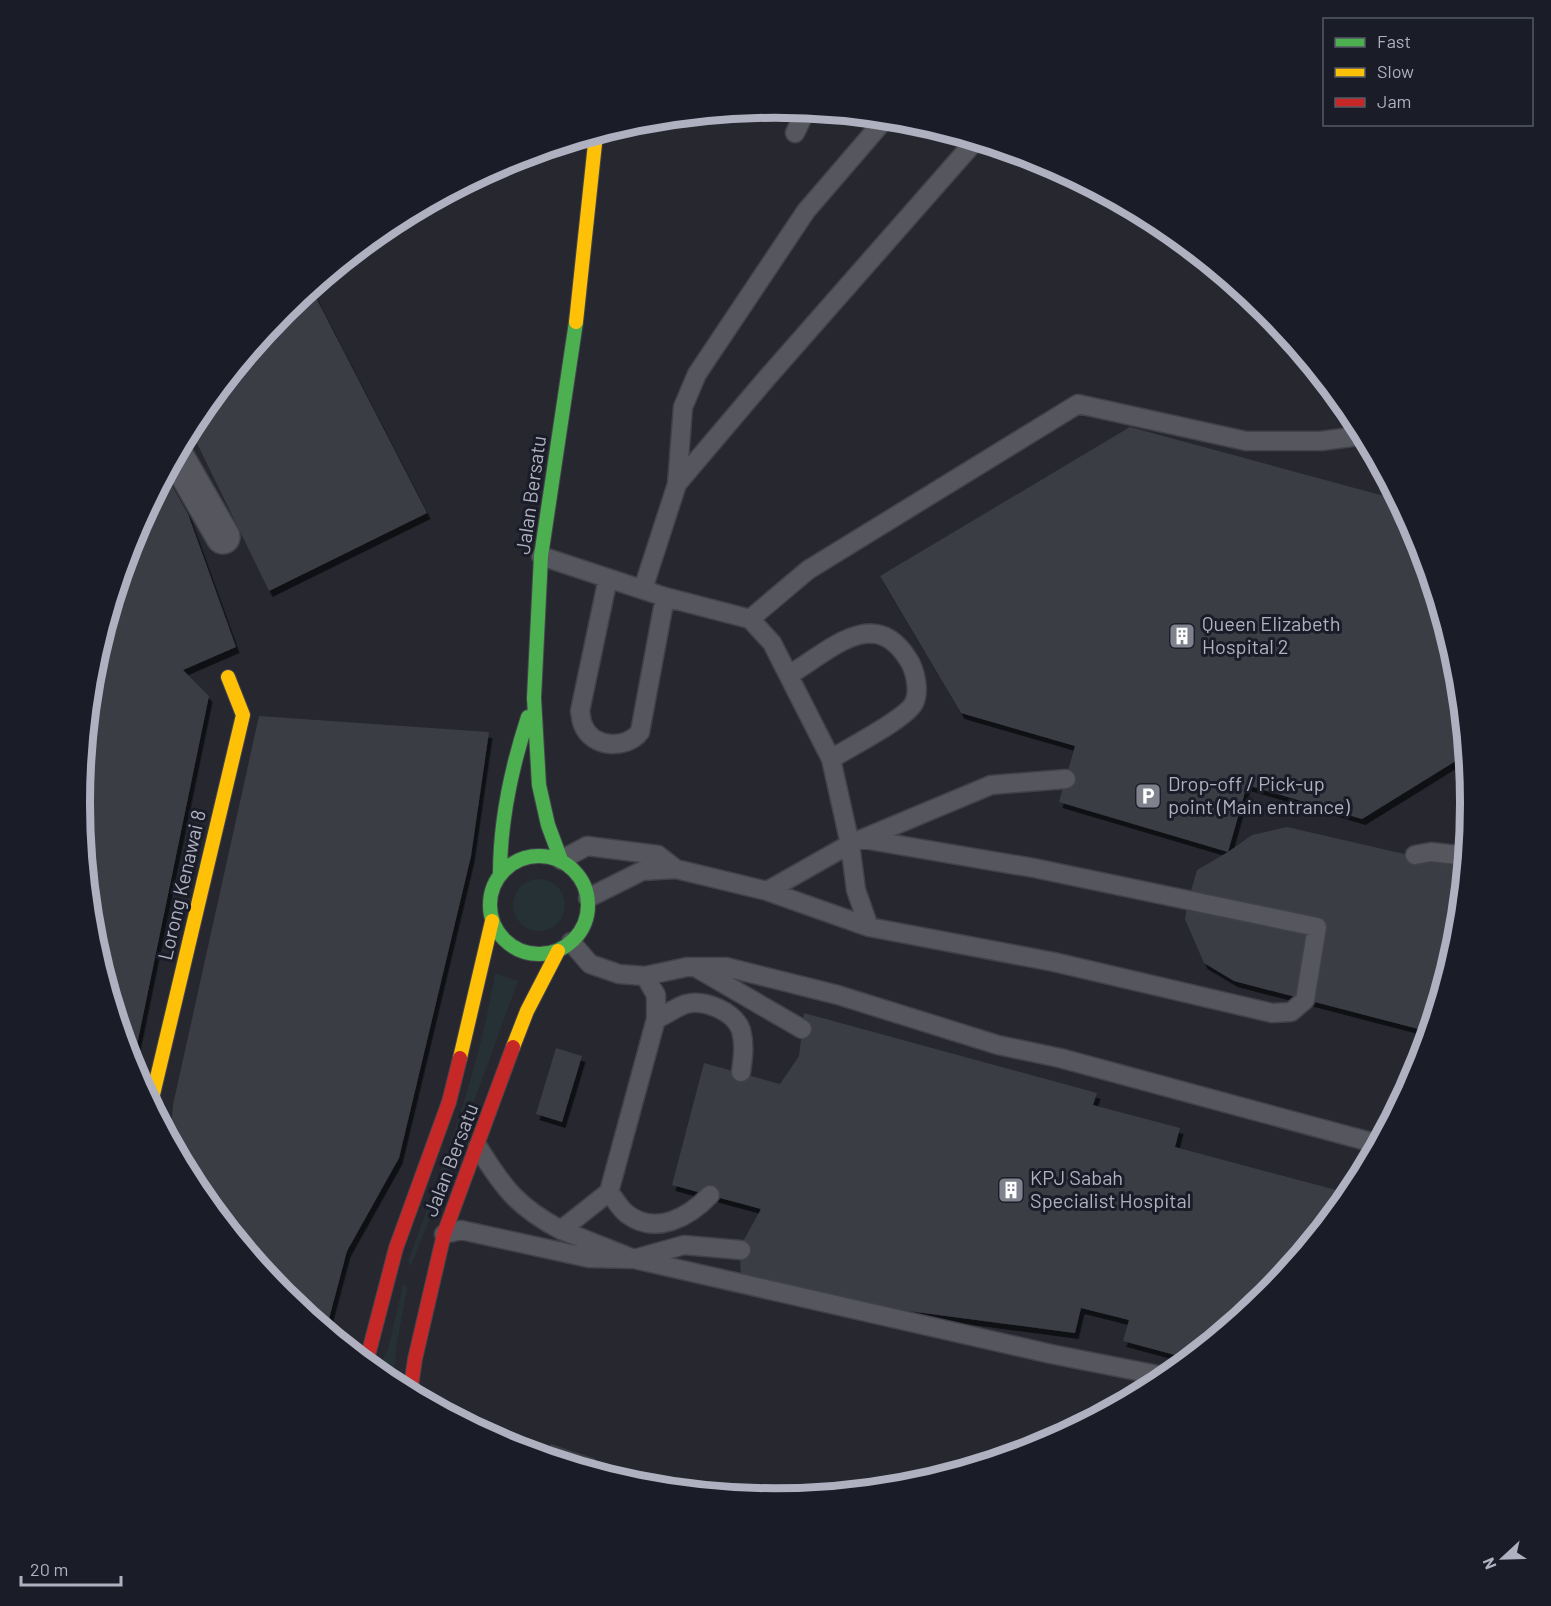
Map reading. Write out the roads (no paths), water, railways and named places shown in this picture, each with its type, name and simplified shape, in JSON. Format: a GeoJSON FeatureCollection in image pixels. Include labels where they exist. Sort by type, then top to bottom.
{"type":"FeatureCollection","features":[{"type":"Feature","properties":{"kind":"street","name":"Jalan Bersatu"},"geometry":{"type":"LineString","coordinates":[[561,861],[548,825],[539,785],[534,698],[541,556],[579,302],[596,142]]}},
{"type":"Feature","properties":{"kind":"street"},"geometry":{"type":"LineString","coordinates":[[181,463],[223,537]]}},
{"type":"Feature","properties":{"kind":"street","name":"Lorong Kenawai 8"},"geometry":{"type":"LineString","coordinates":[[154,1091],[243,715],[228,677]]}},
{"type":"Feature","properties":{"kind":"street"},"geometry":{"type":"LineString","coordinates":[[500,874],[499,834],[504,798],[534,698]]}},
{"type":"Feature","properties":{"kind":"street"},"geometry":{"type":"LineString","coordinates":[[545,855],[561,861],[574,870],[588,898],[587,915],[582,930],[565,946],[542,954],[526,952],[512,946],[500,936],[492,921],[489,904],[492,888],[500,874],[513,862],[528,856],[545,855]]}},
{"type":"Feature","properties":{"kind":"street","name":"Jalan Bersatu"},"geometry":{"type":"LineString","coordinates":[[368,1354],[396,1248],[449,1102],[492,921]]}},
{"type":"Feature","properties":{"kind":"street","name":"Jalan Bersatu"},"geometry":{"type":"LineString","coordinates":[[411,1383],[414,1359],[444,1234],[527,1011],[565,946]]}},
{"type":"Feature","properties":{"kind":"lane"},"geometry":{"type":"LineString","coordinates":[[795,132],[802,119]]}},
{"type":"Feature","properties":{"kind":"lane"},"geometry":{"type":"LineString","coordinates":[[643,589],[677,484],[683,407],[697,374],[806,211],[879,126]]}},
{"type":"Feature","properties":{"kind":"lane"},"geometry":{"type":"LineString","coordinates":[[677,484],[970,146]]}},
{"type":"Feature","properties":{"kind":"lane"},"geometry":{"type":"LineString","coordinates":[[750,619],[808,570],[1078,404],[1246,441],[1321,441],[1354,437]]}},
{"type":"Feature","properties":{"kind":"lane"},"geometry":{"type":"LineString","coordinates":[[541,556],[664,597],[750,619],[772,643],[831,759],[857,841],[856,890],[869,927]]}},
{"type":"Feature","properties":{"kind":"lane"},"geometry":{"type":"LineString","coordinates":[[608,578],[580,711],[583,726],[595,740],[618,745],[634,740],[640,732],[664,597]]}},
{"type":"Feature","properties":{"kind":"lane"},"geometry":{"type":"LineString","coordinates":[[789,675],[857,634],[876,632],[891,638],[909,660],[916,682],[914,703],[901,716],[831,759]]}},
{"type":"Feature","properties":{"kind":"lane"},"geometry":{"type":"LineString","coordinates":[[767,891],[857,841],[990,785],[1066,779]]}},
{"type":"Feature","properties":{"kind":"lane"},"geometry":{"type":"LineString","coordinates":[[588,898],[642,871],[676,869],[767,891],[869,927],[1054,962],[1272,1013],[1291,1012],[1305,1000],[1317,927],[1034,868],[857,841]]}},
{"type":"Feature","properties":{"kind":"lane"},"geometry":{"type":"LineString","coordinates":[[561,861],[587,846],[658,855],[676,869]]}},
{"type":"Feature","properties":{"kind":"lane"},"geometry":{"type":"LineString","coordinates":[[1415,855],[1431,852],[1459,855]]}},
{"type":"Feature","properties":{"kind":"lane"},"geometry":{"type":"LineString","coordinates":[[565,946],[590,964],[619,974],[645,976],[695,967],[726,967],[838,995],[998,1045],[1060,1058],[1371,1142]]}},
{"type":"Feature","properties":{"kind":"lane"},"geometry":{"type":"LineString","coordinates":[[695,967],[802,1029]]}},
{"type":"Feature","properties":{"kind":"lane"},"geometry":{"type":"LineString","coordinates":[[561,1230],[609,1192],[656,1019],[656,995],[645,976]]}},
{"type":"Feature","properties":{"kind":"lane"},"geometry":{"type":"LineString","coordinates":[[656,1019],[686,1004],[707,1003],[725,1013],[740,1028],[744,1050],[741,1072]]}},
{"type":"Feature","properties":{"kind":"lane"},"geometry":{"type":"LineString","coordinates":[[478,1147],[499,1181],[517,1202],[561,1230],[634,1259],[1051,1354],[1154,1374]]}},
{"type":"Feature","properties":{"kind":"lane"},"geometry":{"type":"LineString","coordinates":[[609,1192],[627,1214],[648,1224],[678,1221],[710,1195]]}},
{"type":"Feature","properties":{"kind":"lane"},"geometry":{"type":"LineString","coordinates":[[444,1234],[461,1230],[589,1258],[634,1259],[684,1245],[741,1250]]}},
{"type":"Feature","properties":{"kind":"place","name":"Queen Elizabeth Hospital 2"},"geometry":{"type":"Point","coordinates":[1182,636]}},
{"type":"Feature","properties":{"kind":"place","name":"Drop-off / Pick-up point (Main entrance)"},"geometry":{"type":"Point","coordinates":[1148,796]}},
{"type":"Feature","properties":{"kind":"place","name":"KPJ Sabah Specialist Hospital"},"geometry":{"type":"Point","coordinates":[1011,1190]}}]}
